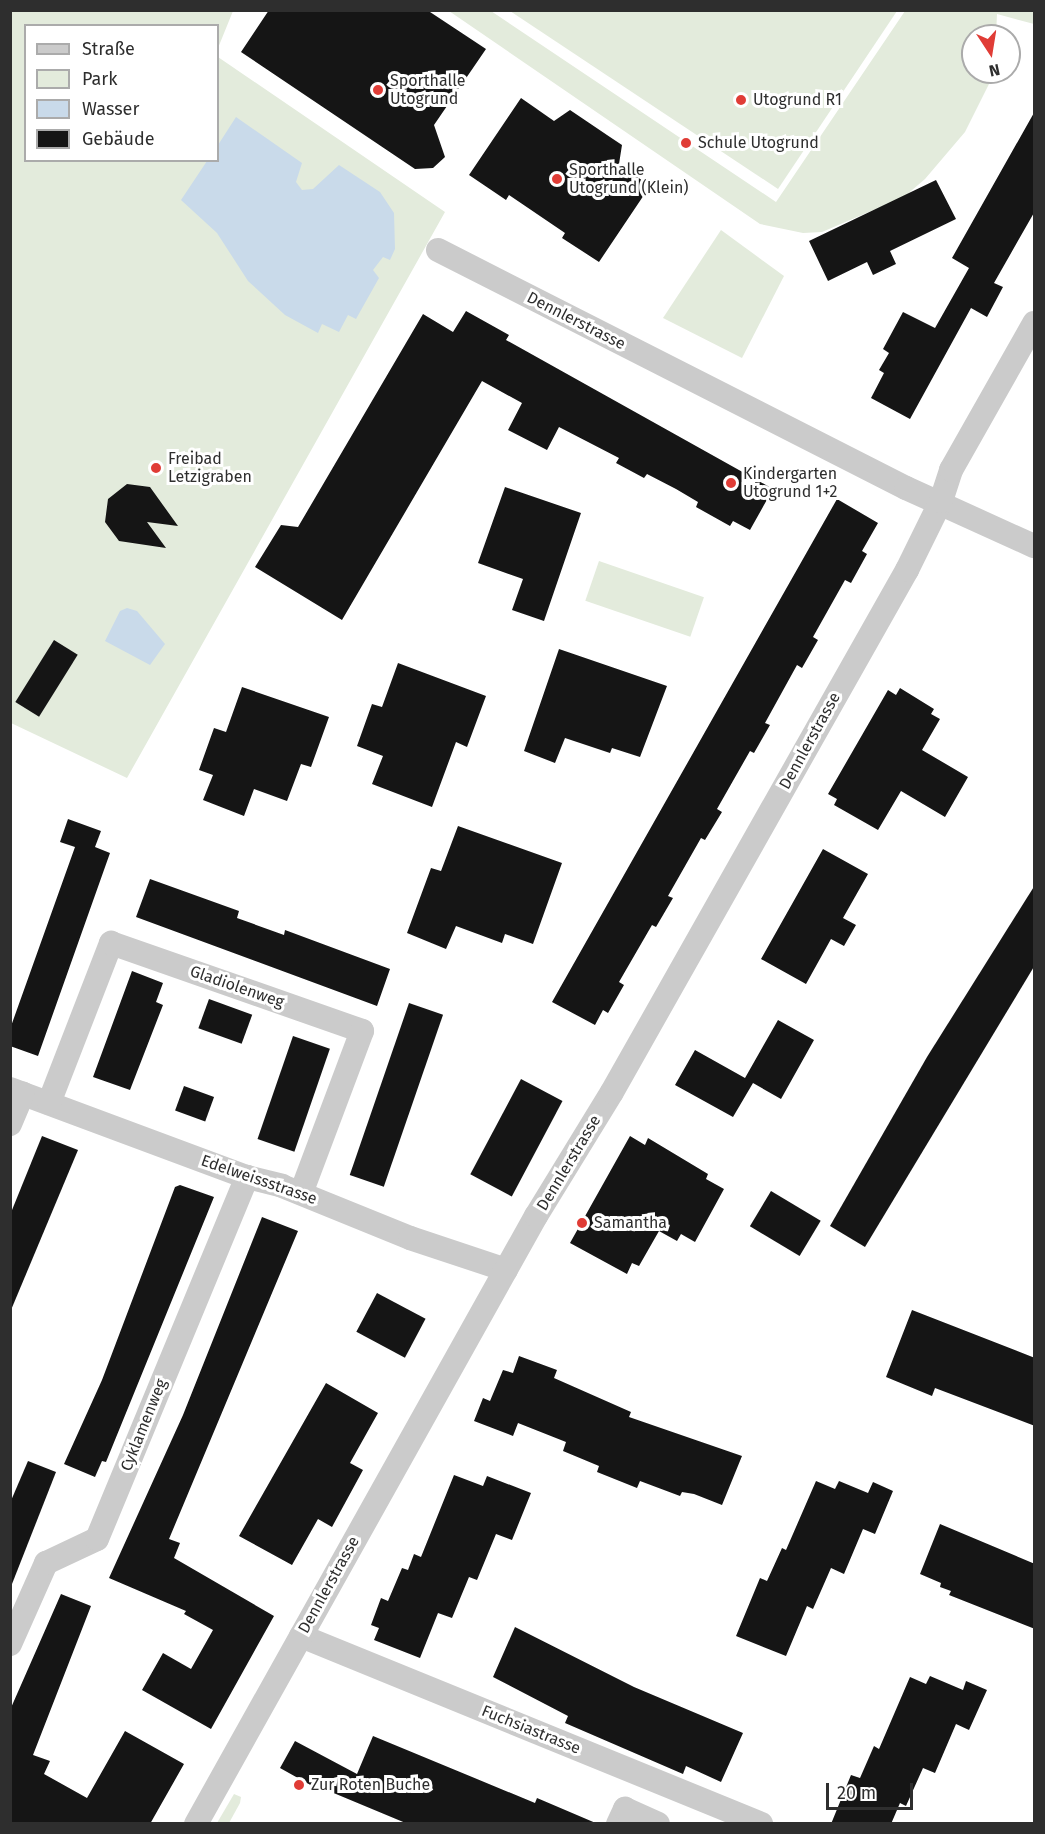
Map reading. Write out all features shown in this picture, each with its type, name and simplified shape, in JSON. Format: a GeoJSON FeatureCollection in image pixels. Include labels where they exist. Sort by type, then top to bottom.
{"type":"FeatureCollection","features":[{"type":"Feature","properties":{"kind":"street","name":"Dennlerstrasse"},"geometry":{"type":"LineString","coordinates":[[438,250],[906,488],[941,501]]}},
{"type":"Feature","properties":{"kind":"street","name":"Dennlerstrasse"},"geometry":{"type":"LineString","coordinates":[[196,1824],[506,1270],[756,840],[907,570],[941,501],[951,470],[1035,323]]}},
{"type":"Feature","properties":{"kind":"street"},"geometry":{"type":"LineString","coordinates":[[941,501],[1035,546]]}},
{"type":"Feature","properties":{"kind":"street","name":"Gladiolenweg"},"geometry":{"type":"LineString","coordinates":[[49,1103],[111,943],[362,1031],[301,1193]]}},
{"type":"Feature","properties":{"kind":"street"},"geometry":{"type":"LineString","coordinates":[[10,1124],[17,1091]]}},
{"type":"Feature","properties":{"kind":"street","name":"Edelweissstrasse"},"geometry":{"type":"LineString","coordinates":[[17,1091],[247,1177],[301,1193],[410,1238],[506,1270]]}},
{"type":"Feature","properties":{"kind":"street","name":"Cyklamenweg"},"geometry":{"type":"LineString","coordinates":[[10,1644],[46,1563],[97,1539],[247,1177]]}},
{"type":"Feature","properties":{"kind":"street","name":"Fuchsiastrasse"},"geometry":{"type":"LineString","coordinates":[[301,1636],[761,1824]]}},
{"type":"Feature","properties":{"kind":"street"},"geometry":{"type":"LineString","coordinates":[[622,1816],[658,1824]]}},
{"type":"Feature","properties":{"kind":"green space","name":"Freibad Letzigraben"},"geometry":{"type":"Polygon","coordinates":[[[11,11],[233,11],[219,46],[219,24],[24,24],[24,162],[219,162],[219,58],[445,212],[127,778],[11,723],[11,11]]]}},
{"type":"Feature","properties":{"kind":"green space"},"geometry":{"type":"Polygon","coordinates":[[[449,11],[491,11],[776,202],[905,11],[1034,11],[1034,24],[997,14],[997,24],[961,24],[961,84],[989,84],[965,132],[925,179],[904,197],[822,232],[803,233],[760,224],[449,11]]]}},
{"type":"Feature","properties":{"kind":"green space","name":"Utogrund R1"},"geometry":{"type":"Polygon","coordinates":[[[510,11],[897,11],[778,189],[510,11]]]}},
{"type":"Feature","properties":{"kind":"green space"},"geometry":{"type":"Polygon","coordinates":[[[721,230],[784,276],[742,358],[663,318],[721,230]]]}},
{"type":"Feature","properties":{"kind":"green space"},"geometry":{"type":"Polygon","coordinates":[[[599,561],[704,597],[690,637],[585,601],[599,561]]]}},
{"type":"Feature","properties":{"kind":"green space"},"geometry":{"type":"Polygon","coordinates":[[[234,1794],[241,1797],[240,1803],[229,1823],[217,1823],[234,1794]]]}},
{"type":"Feature","properties":{"kind":"water"},"geometry":{"type":"Polygon","coordinates":[[[236,117],[302,163],[296,182],[302,190],[313,189],[339,165],[380,192],[394,213],[395,249],[390,260],[383,257],[373,270],[379,278],[356,319],[348,315],[339,332],[322,324],[318,333],[285,315],[248,281],[217,233],[181,200],[206,162],[219,162],[219,143],[236,117]]]}},
{"type":"Feature","properties":{"kind":"water"},"geometry":{"type":"Polygon","coordinates":[[[127,608],[137,611],[165,644],[150,665],[105,641],[120,611],[127,608]]]}},
{"type":"Feature","properties":{"kind":"building","name":"Sporthalle Utogrund"},"geometry":{"type":"Polygon","coordinates":[[[269,10],[427,10],[486,49],[434,125],[445,157],[433,168],[415,169],[241,52],[269,10]]]}},
{"type":"Feature","properties":{"kind":"building","name":"Sporthalle Utogrund (Klein)"},"geometry":{"type":"Polygon","coordinates":[[[521,98],[554,121],[570,110],[622,145],[619,164],[650,186],[599,262],[562,238],[565,233],[509,195],[506,200],[469,175],[521,98]]]}},
{"type":"Feature","properties":{"kind":"building"},"geometry":{"type":"Polygon","coordinates":[[[1035,111],[1035,211],[994,283],[1003,287],[987,317],[971,308],[910,419],[871,398],[884,373],[879,370],[889,353],[883,349],[903,312],[935,328],[969,268],[952,258],[1035,111]]]}},
{"type":"Feature","properties":{"kind":"building"},"geometry":{"type":"Polygon","coordinates":[[[936,180],[956,219],[890,251],[896,264],[873,275],[867,262],[828,281],[809,241],[936,180]]]}},
{"type":"Feature","properties":{"kind":"building"},"geometry":{"type":"Polygon","coordinates":[[[466,311],[509,335],[506,340],[773,489],[750,530],[733,521],[730,526],[696,507],[698,502],[676,489],[647,474],[644,478],[616,463],[619,458],[559,427],[547,450],[508,430],[522,403],[482,381],[342,620],[255,567],[281,525],[298,527],[423,314],[453,332],[466,311]]]}},
{"type":"Feature","properties":{"kind":"building"},"geometry":{"type":"Polygon","coordinates":[[[127,484],[150,487],[178,526],[147,522],[166,548],[119,541],[105,522],[108,499],[127,484]]]}},
{"type":"Feature","properties":{"kind":"building"},"geometry":{"type":"Polygon","coordinates":[[[505,487],[581,513],[544,621],[512,610],[523,579],[478,563],[505,487]]]}},
{"type":"Feature","properties":{"kind":"building"},"geometry":{"type":"Polygon","coordinates":[[[837,499],[878,523],[862,551],[867,554],[851,583],[845,580],[813,637],[818,640],[802,668],[797,665],[765,723],[770,725],[754,753],[750,751],[717,809],[722,812],[705,840],[701,838],[668,896],[673,898],[656,927],[652,925],[619,982],[624,985],[608,1013],[603,1010],[595,1025],[552,1002],[837,499]]]}},
{"type":"Feature","properties":{"kind":"building"},"geometry":{"type":"Polygon","coordinates":[[[54,640],[78,655],[39,717],[15,702],[54,640]]]}},
{"type":"Feature","properties":{"kind":"building"},"geometry":{"type":"Polygon","coordinates":[[[559,649],[667,686],[640,757],[612,748],[610,753],[565,738],[555,763],[524,751],[559,649]]]}},
{"type":"Feature","properties":{"kind":"building"},"geometry":{"type":"Polygon","coordinates":[[[398,663],[486,696],[467,747],[456,742],[432,807],[372,784],[383,756],[357,746],[372,704],[382,707],[398,663]]]}},
{"type":"Feature","properties":{"kind":"building"},"geometry":{"type":"Polygon","coordinates":[[[242,687],[329,717],[311,767],[301,764],[287,801],[254,789],[244,816],[203,800],[213,775],[199,770],[214,728],[226,732],[242,687]]]}},
{"type":"Feature","properties":{"kind":"building"},"geometry":{"type":"Polygon","coordinates":[[[900,688],[934,709],[931,714],[940,719],[922,750],[968,777],[945,817],[901,791],[878,830],[834,805],[837,799],[828,794],[888,690],[896,695],[900,688]]]}},
{"type":"Feature","properties":{"kind":"building"},"geometry":{"type":"Polygon","coordinates":[[[68,819],[101,831],[95,847],[110,853],[38,1056],[10,1046],[10,1029],[75,847],[60,842],[68,819]]]}},
{"type":"Feature","properties":{"kind":"building"},"geometry":{"type":"Polygon","coordinates":[[[458,826],[562,863],[533,944],[505,934],[502,943],[456,926],[446,949],[407,933],[431,868],[441,871],[458,826]]]}},
{"type":"Feature","properties":{"kind":"building"},"geometry":{"type":"Polygon","coordinates":[[[823,849],[868,874],[843,918],[856,925],[844,946],[831,939],[806,984],[761,959],[823,849]]]}},
{"type":"Feature","properties":{"kind":"building"},"geometry":{"type":"Polygon","coordinates":[[[150,879],[239,911],[237,918],[284,935],[285,930],[390,969],[377,1006],[136,917],[150,879]]]}},
{"type":"Feature","properties":{"kind":"building"},"geometry":{"type":"Polygon","coordinates":[[[1035,885],[1035,965],[865,1247],[830,1226],[927,1057],[1035,885]]]}},
{"type":"Feature","properties":{"kind":"building"},"geometry":{"type":"Polygon","coordinates":[[[132,971],[163,983],[156,1002],[163,1005],[130,1090],[93,1077],[132,971]]]}},
{"type":"Feature","properties":{"kind":"building"},"geometry":{"type":"Polygon","coordinates":[[[209,999],[252,1015],[242,1044],[198,1028],[209,999]]]}},
{"type":"Feature","properties":{"kind":"building"},"geometry":{"type":"Polygon","coordinates":[[[409,1003],[443,1015],[384,1187],[350,1175],[409,1003]]]}},
{"type":"Feature","properties":{"kind":"building"},"geometry":{"type":"Polygon","coordinates":[[[778,1020],[814,1040],[781,1099],[753,1083],[733,1117],[675,1085],[695,1050],[745,1078],[778,1020]]]}},
{"type":"Feature","properties":{"kind":"building"},"geometry":{"type":"Polygon","coordinates":[[[293,1036],[330,1049],[294,1152],[258,1139],[293,1036]]]}},
{"type":"Feature","properties":{"kind":"building"},"geometry":{"type":"Polygon","coordinates":[[[521,1079],[562,1101],[512,1196],[470,1174],[521,1079]]]}},
{"type":"Feature","properties":{"kind":"building"},"geometry":{"type":"Polygon","coordinates":[[[184,1086],[214,1097],[205,1121],[175,1110],[184,1086]]]}},
{"type":"Feature","properties":{"kind":"building"},"geometry":{"type":"Polygon","coordinates":[[[42,1136],[78,1150],[11,1310],[10,1215],[42,1136]]]}},
{"type":"Feature","properties":{"kind":"building"},"geometry":{"type":"Polygon","coordinates":[[[630,1136],[645,1145],[648,1138],[708,1174],[706,1179],[724,1189],[695,1242],[681,1234],[677,1241],[659,1231],[639,1266],[632,1263],[627,1274],[570,1243],[630,1136]]]}},
{"type":"Feature","properties":{"kind":"building"},"geometry":{"type":"Polygon","coordinates":[[[180,1185],[214,1197],[106,1462],[102,1461],[95,1477],[64,1464],[102,1380],[175,1187],[180,1185]]]}},
{"type":"Feature","properties":{"kind":"building"},"geometry":{"type":"Polygon","coordinates":[[[771,1191],[821,1221],[800,1256],[750,1226],[771,1191]]]}},
{"type":"Feature","properties":{"kind":"building"},"geometry":{"type":"Polygon","coordinates":[[[262,1217],[298,1231],[169,1539],[180,1543],[174,1558],[274,1616],[211,1729],[142,1690],[163,1653],[191,1669],[213,1630],[184,1614],[186,1611],[109,1578],[183,1415],[262,1217]]]}},
{"type":"Feature","properties":{"kind":"building"},"geometry":{"type":"Polygon","coordinates":[[[377,1293],[426,1319],[405,1358],[356,1332],[377,1293]]]}},
{"type":"Feature","properties":{"kind":"building"},"geometry":{"type":"Polygon","coordinates":[[[912,1310],[1035,1358],[1035,1426],[935,1388],[932,1396],[886,1377],[912,1310]]]}},
{"type":"Feature","properties":{"kind":"building"},"geometry":{"type":"Polygon","coordinates":[[[519,1356],[557,1370],[554,1378],[631,1412],[629,1417],[742,1456],[722,1505],[694,1494],[682,1492],[680,1496],[640,1481],[637,1488],[597,1472],[599,1466],[563,1451],[566,1442],[518,1423],[513,1436],[474,1421],[483,1398],[490,1401],[503,1370],[513,1373],[519,1356]]]}},
{"type":"Feature","properties":{"kind":"building"},"geometry":{"type":"Polygon","coordinates":[[[326,1383],[378,1413],[350,1463],[363,1470],[332,1527],[318,1519],[292,1565],[239,1536],[326,1383]]]}},
{"type":"Feature","properties":{"kind":"building"},"geometry":{"type":"Polygon","coordinates":[[[28,1461],[56,1472],[12,1584],[10,1503],[28,1461]]]}},
{"type":"Feature","properties":{"kind":"building"},"geometry":{"type":"Polygon","coordinates":[[[454,1475],[483,1486],[487,1476],[531,1493],[512,1540],[496,1534],[477,1580],[469,1577],[452,1618],[438,1613],[420,1658],[374,1640],[379,1628],[371,1625],[381,1598],[388,1601],[402,1568],[408,1570],[414,1554],[421,1557],[454,1475]]]}},
{"type":"Feature","properties":{"kind":"building"},"geometry":{"type":"Polygon","coordinates":[[[816,1481],[835,1489],[839,1481],[868,1493],[873,1482],[893,1491],[875,1534],[863,1529],[844,1574],[831,1568],[813,1609],[807,1606],[786,1656],[736,1636],[760,1578],[767,1581],[782,1548],[786,1550],[816,1481]]]}},
{"type":"Feature","properties":{"kind":"building"},"geometry":{"type":"Polygon","coordinates":[[[940,1524],[1035,1564],[1035,1629],[949,1595],[951,1591],[940,1587],[941,1583],[920,1574],[940,1524]]]}},
{"type":"Feature","properties":{"kind":"building"},"geometry":{"type":"Polygon","coordinates":[[[61,1594],[91,1606],[33,1755],[50,1761],[44,1774],[87,1798],[125,1731],[184,1764],[150,1824],[10,1824],[10,1710],[61,1594]]]}},
{"type":"Feature","properties":{"kind":"building"},"geometry":{"type":"Polygon","coordinates":[[[515,1627],[634,1687],[743,1733],[721,1782],[686,1766],[683,1774],[565,1723],[568,1716],[493,1677],[515,1627]]]}},
{"type":"Feature","properties":{"kind":"building"},"geometry":{"type":"Polygon","coordinates":[[[930,1676],[963,1690],[966,1681],[987,1690],[969,1730],[956,1724],[935,1773],[923,1768],[906,1806],[900,1803],[891,1824],[831,1824],[851,1775],[860,1778],[874,1746],[879,1749],[910,1677],[926,1684],[930,1676]]]}},
{"type":"Feature","properties":{"kind":"building"},"geometry":{"type":"Polygon","coordinates":[[[373,1736],[535,1803],[537,1798],[598,1824],[408,1824],[324,1789],[323,1792],[280,1768],[295,1741],[357,1774],[373,1736]]]}},
{"type":"Feature","properties":{"kind":"place","name":"Sporthalle Utogrund"},"geometry":{"type":"Point","coordinates":[378,90]}},
{"type":"Feature","properties":{"kind":"place","name":"Utogrund R1"},"geometry":{"type":"Point","coordinates":[741,100]}},
{"type":"Feature","properties":{"kind":"place","name":"Schule Utogrund"},"geometry":{"type":"Point","coordinates":[686,143]}},
{"type":"Feature","properties":{"kind":"place","name":"Sporthalle Utogrund (Klein)"},"geometry":{"type":"Point","coordinates":[557,179]}},
{"type":"Feature","properties":{"kind":"place","name":"Freibad Letzigraben"},"geometry":{"type":"Point","coordinates":[156,468]}},
{"type":"Feature","properties":{"kind":"place","name":"Kindergarten Utogrund 1+2"},"geometry":{"type":"Point","coordinates":[731,483]}},
{"type":"Feature","properties":{"kind":"place","name":"Samantha"},"geometry":{"type":"Point","coordinates":[582,1223]}},
{"type":"Feature","properties":{"kind":"place","name":"Zur Roten Buche"},"geometry":{"type":"Point","coordinates":[299,1785]}}]}
